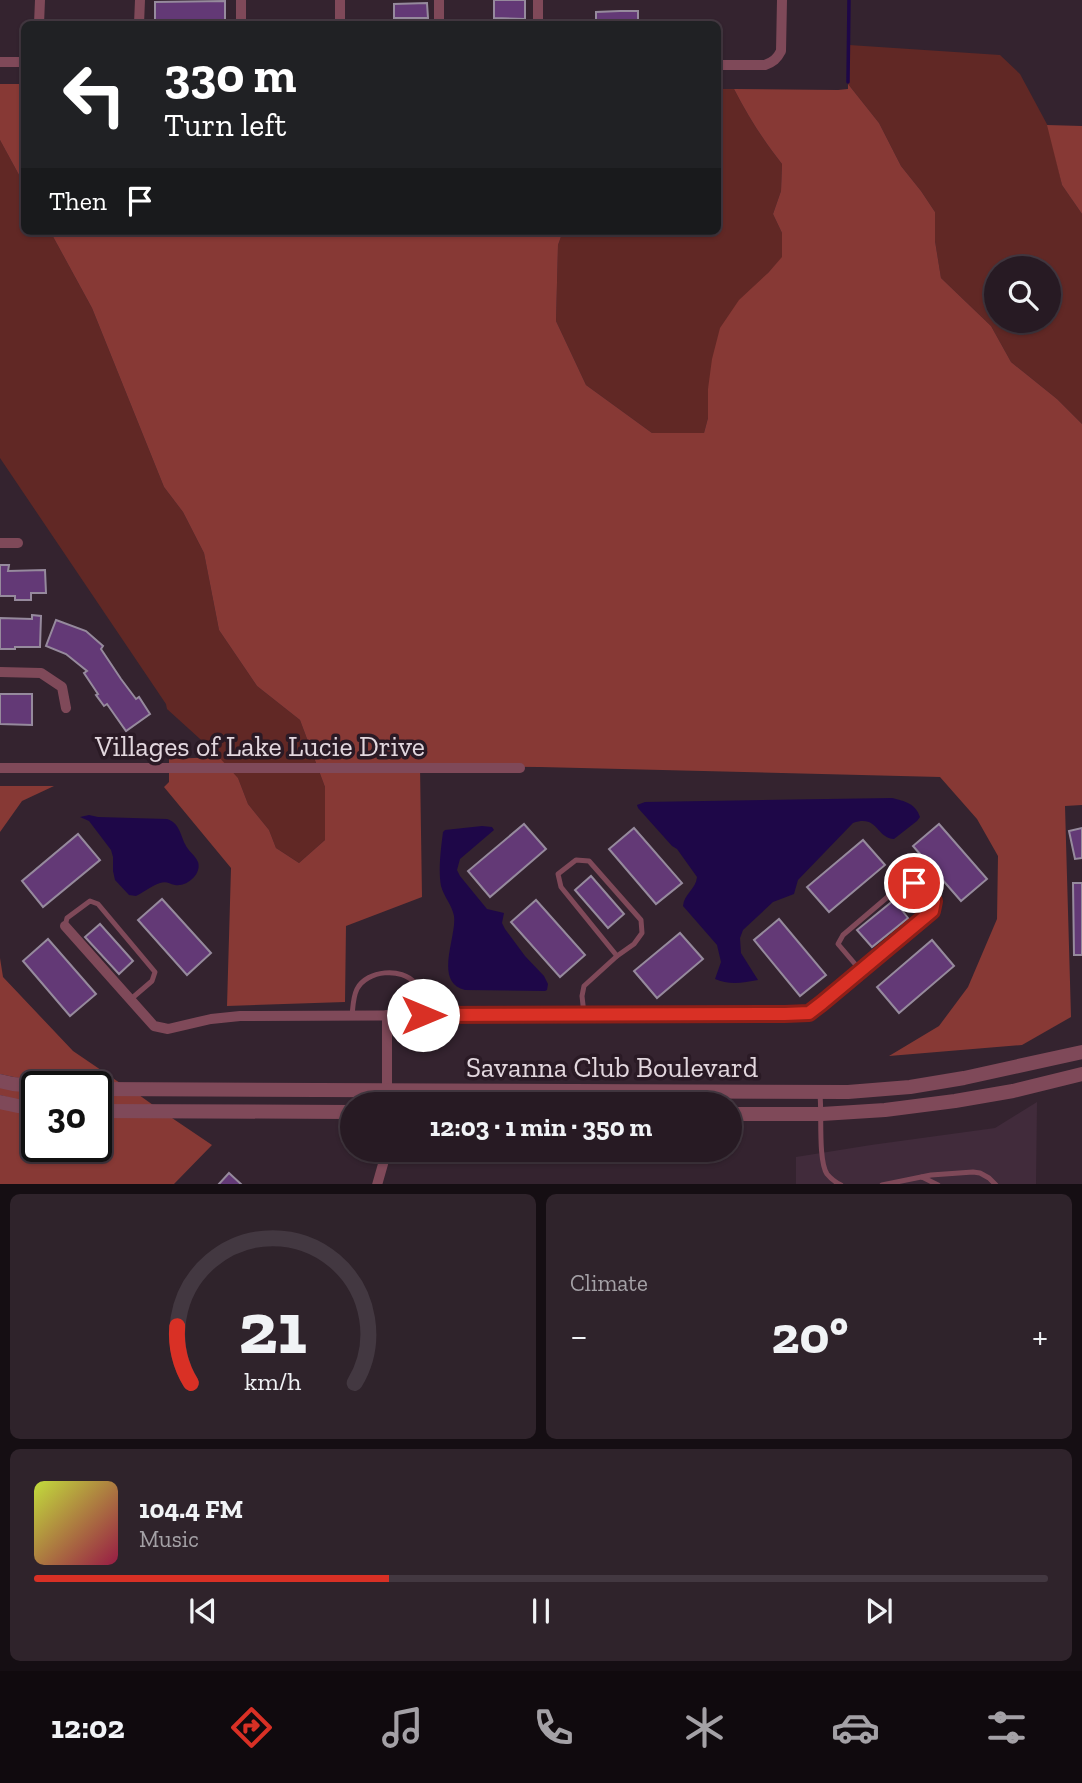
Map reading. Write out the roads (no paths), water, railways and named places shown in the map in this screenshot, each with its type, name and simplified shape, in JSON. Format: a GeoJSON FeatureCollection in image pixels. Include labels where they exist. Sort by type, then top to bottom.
{"type":"FeatureCollection","features":[{"type":"Feature","properties":{"kind":"street"},"geometry":{"type":"LineString","coordinates":[[39,21],[40,0]]}},
{"type":"Feature","properties":{"kind":"street"},"geometry":{"type":"LineString","coordinates":[[139,21],[140,0]]}},
{"type":"Feature","properties":{"kind":"street"},"geometry":{"type":"LineString","coordinates":[[241,0],[241,21]]}},
{"type":"Feature","properties":{"kind":"street"},"geometry":{"type":"LineString","coordinates":[[340,0],[340,21]]}},
{"type":"Feature","properties":{"kind":"street"},"geometry":{"type":"LineString","coordinates":[[439,0],[439,21]]}},
{"type":"Feature","properties":{"kind":"street"},"geometry":{"type":"LineString","coordinates":[[538,0],[538,21]]}},
{"type":"Feature","properties":{"kind":"street"},"geometry":{"type":"LineString","coordinates":[[721,65],[765,65],[778,58],[781,51],[782,0]]}},
{"type":"Feature","properties":{"kind":"street"},"geometry":{"type":"LineString","coordinates":[[0,62],[21,62]]}},
{"type":"Feature","properties":{"kind":"street"},"geometry":{"type":"LineString","coordinates":[[0,543],[18,543]]}},
{"type":"Feature","properties":{"kind":"street"},"geometry":{"type":"LineString","coordinates":[[0,671],[41,673],[62,687],[66,708]]}},
{"type":"Feature","properties":{"kind":"street","name":"Villages of Lake Lucie Drive"},"geometry":{"type":"LineString","coordinates":[[0,768],[520,768]]}},
{"type":"Feature","properties":{"kind":"street"},"geometry":{"type":"LineString","coordinates":[[65,926],[154,1026],[167,1030],[211,1019],[240,1016],[809,1013],[932,911]]}},
{"type":"Feature","properties":{"kind":"street"},"geometry":{"type":"LineString","coordinates":[[387,1015],[387,1092]]}},
{"type":"Feature","properties":{"kind":"street","name":"Savanna Club Boulevard"},"geometry":{"type":"LineString","coordinates":[[742,1093],[848,1092],[910,1087],[1082,1052]]}},
{"type":"Feature","properties":{"kind":"street","name":"Savanna Club Boulevard"},"geometry":{"type":"LineString","coordinates":[[742,1114],[822,1114],[885,1110],[1013,1091],[1082,1074]]}},
{"type":"Feature","properties":{"kind":"street"},"geometry":{"type":"LineString","coordinates":[[0,1081],[21,1085]]}},
{"type":"Feature","properties":{"kind":"street","name":"Savanna Club Boulevard"},"geometry":{"type":"LineString","coordinates":[[112,1089],[340,1096]]}},
{"type":"Feature","properties":{"kind":"street"},"geometry":{"type":"LineString","coordinates":[[0,1102],[21,1106]]}},
{"type":"Feature","properties":{"kind":"street"},"geometry":{"type":"LineString","coordinates":[[112,1111],[340,1112]]}},
{"type":"Feature","properties":{"kind":"street"},"geometry":{"type":"LineString","coordinates":[[377,1184],[384,1162]]}},
{"type":"Feature","properties":{"kind":"lane"},"geometry":{"type":"LineString","coordinates":[[584,1014],[584,986],[634,944],[642,933],[641,920],[589,861],[576,860],[558,874],[561,887],[617,956]]}},
{"type":"Feature","properties":{"kind":"lane"},"geometry":{"type":"LineString","coordinates":[[861,971],[838,944],[842,935],[904,883],[914,883],[934,901],[932,911]]}},
{"type":"Feature","properties":{"kind":"lane"},"geometry":{"type":"LineString","coordinates":[[65,926],[67,918],[90,901],[99,904],[155,972],[152,981],[130,1000]]}},
{"type":"Feature","properties":{"kind":"lane"},"geometry":{"type":"LineString","coordinates":[[352,1016],[353,1000],[358,986],[370,975],[386,973],[401,975],[413,981],[420,991],[423,1015]]}},
{"type":"Feature","properties":{"kind":"lane"},"geometry":{"type":"LineString","coordinates":[[820,1092],[822,1160],[826,1173],[839,1184]]}},
{"type":"Feature","properties":{"kind":"lane"},"geometry":{"type":"LineString","coordinates":[[885,1184],[973,1172],[980,1173],[995,1184]]}},
{"type":"Feature","properties":{"kind":"lane"},"geometry":{"type":"LineString","coordinates":[[922,1177],[936,1184]]}},
{"type":"Feature","properties":{"kind":"waterway"},"geometry":{"type":"LineString","coordinates":[[848,82],[849,0]]}}]}
